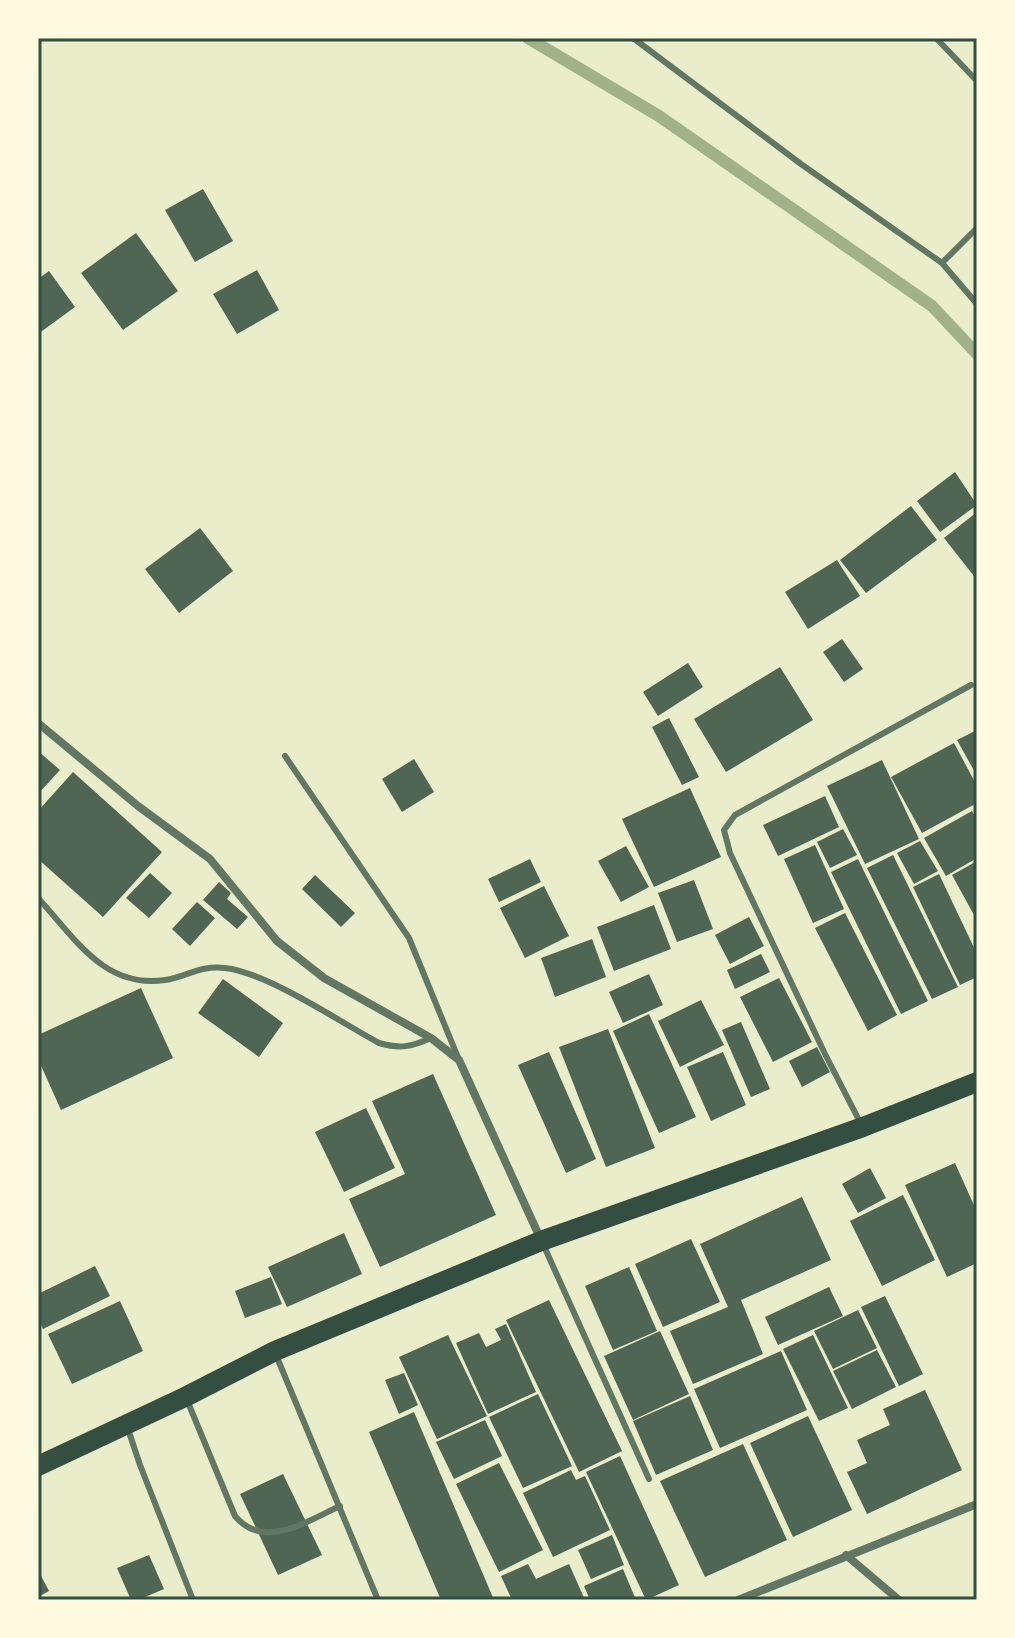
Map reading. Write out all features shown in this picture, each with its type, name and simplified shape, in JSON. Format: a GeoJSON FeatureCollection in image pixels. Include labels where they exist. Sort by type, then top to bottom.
{"type":"FeatureCollection","features":[{"type":"Feature","properties":{"kind":"main road"},"geometry":{"type":"LineString","coordinates":[[38,1466],[275,1351],[541,1241],[863,1127],[977,1082]]}},
{"type":"Feature","properties":{"kind":"street"},"geometry":{"type":"LineString","coordinates":[[38,723],[114,787],[210,859],[277,941],[324,978],[431,1038],[459,1060],[541,1241]]}},
{"type":"Feature","properties":{"kind":"street"},"geometry":{"type":"LineString","coordinates":[[738,1600],[977,1504]]}},
{"type":"Feature","properties":{"kind":"street"},"geometry":{"type":"LineString","coordinates":[[846,1555],[899,1600]]}},
{"type":"Feature","properties":{"kind":"lane"},"geometry":{"type":"LineString","coordinates":[[633,38],[801,164],[942,263],[977,304]]}},
{"type":"Feature","properties":{"kind":"lane"},"geometry":{"type":"LineString","coordinates":[[936,38],[977,81]]}},
{"type":"Feature","properties":{"kind":"lane"},"geometry":{"type":"LineString","coordinates":[[942,263],[977,228]]}},
{"type":"Feature","properties":{"kind":"lane"},"geometry":{"type":"LineString","coordinates":[[863,1127],[730,853],[724,830],[735,815],[971,685]]}},
{"type":"Feature","properties":{"kind":"lane"},"geometry":{"type":"LineString","coordinates":[[285,756],[409,938],[459,1060]]}},
{"type":"Feature","properties":{"kind":"lane"},"geometry":{"type":"LineString","coordinates":[[38,898],[103,968],[130,980],[167,980],[197,969],[227,968],[272,984],[379,1043],[397,1049],[412,1047],[431,1038]]}},
{"type":"Feature","properties":{"kind":"lane"},"geometry":{"type":"LineString","coordinates":[[541,1241],[649,1479]]}},
{"type":"Feature","properties":{"kind":"lane"},"geometry":{"type":"LineString","coordinates":[[275,1351],[378,1600]]}},
{"type":"Feature","properties":{"kind":"lane"},"geometry":{"type":"LineString","coordinates":[[185,1397],[235,1516],[245,1527],[273,1533],[340,1506]]}},
{"type":"Feature","properties":{"kind":"lane"},"geometry":{"type":"LineString","coordinates":[[126,1423],[193,1600]]}},
{"type":"Feature","properties":{"kind":"building"},"geometry":{"type":"Polygon","coordinates":[[[203,189],[233,241],[195,262],[165,210],[203,189]]]}},
{"type":"Feature","properties":{"kind":"building"},"geometry":{"type":"Polygon","coordinates":[[[136,233],[178,291],[123,330],[81,273],[136,233]]]}},
{"type":"Feature","properties":{"kind":"building"},"geometry":{"type":"Polygon","coordinates":[[[257,270],[279,310],[237,334],[213,294],[257,270]]]}},
{"type":"Feature","properties":{"kind":"building"},"geometry":{"type":"Polygon","coordinates":[[[49,271],[75,307],[38,334],[38,279],[49,271]]]}},
{"type":"Feature","properties":{"kind":"building"},"geometry":{"type":"Polygon","coordinates":[[[955,472],[977,505],[940,532],[917,501],[955,472]]]}},
{"type":"Feature","properties":{"kind":"building"},"geometry":{"type":"Polygon","coordinates":[[[911,506],[937,540],[866,593],[840,560],[911,506]]]}},
{"type":"Feature","properties":{"kind":"building"},"geometry":{"type":"Polygon","coordinates":[[[977,512],[977,580],[944,538],[977,512]]]}},
{"type":"Feature","properties":{"kind":"building"},"geometry":{"type":"Polygon","coordinates":[[[200,528],[233,571],[179,613],[145,569],[200,528]]]}},
{"type":"Feature","properties":{"kind":"building"},"geometry":{"type":"Polygon","coordinates":[[[837,560],[860,596],[808,629],[785,592],[837,560]]]}},
{"type":"Feature","properties":{"kind":"building"},"geometry":{"type":"Polygon","coordinates":[[[842,639],[863,669],[844,682],[823,652],[842,639]]]}},
{"type":"Feature","properties":{"kind":"building"},"geometry":{"type":"Polygon","coordinates":[[[688,663],[703,687],[658,716],[643,692],[688,663]]]}},
{"type":"Feature","properties":{"kind":"building"},"geometry":{"type":"Polygon","coordinates":[[[780,667],[813,720],[726,772],[694,719],[780,667]]]}},
{"type":"Feature","properties":{"kind":"building"},"geometry":{"type":"Polygon","coordinates":[[[669,718],[699,777],[682,785],[652,727],[669,718]]]}},
{"type":"Feature","properties":{"kind":"building"},"geometry":{"type":"Polygon","coordinates":[[[977,730],[977,776],[957,740],[977,730]]]}},
{"type":"Feature","properties":{"kind":"building"},"geometry":{"type":"Polygon","coordinates":[[[954,743],[977,786],[977,803],[922,833],[891,777],[954,743]]]}},
{"type":"Feature","properties":{"kind":"building"},"geometry":{"type":"Polygon","coordinates":[[[38,751],[60,770],[38,794],[38,751]]]}},
{"type":"Feature","properties":{"kind":"building"},"geometry":{"type":"Polygon","coordinates":[[[414,759],[434,792],[402,812],[382,779],[414,759]]]}},
{"type":"Feature","properties":{"kind":"building"},"geometry":{"type":"Polygon","coordinates":[[[882,760],[919,839],[865,864],[827,786],[882,760]]]}},
{"type":"Feature","properties":{"kind":"building"},"geometry":{"type":"Polygon","coordinates":[[[73,772],[162,852],[103,917],[38,859],[38,811],[73,772]]]}},
{"type":"Feature","properties":{"kind":"building"},"geometry":{"type":"Polygon","coordinates":[[[690,788],[721,857],[654,887],[622,819],[690,788]]]}},
{"type":"Feature","properties":{"kind":"building"},"geometry":{"type":"Polygon","coordinates":[[[825,796],[839,827],[778,856],[763,825],[825,796]]]}},
{"type":"Feature","properties":{"kind":"building"},"geometry":{"type":"Polygon","coordinates":[[[972,811],[977,820],[977,858],[946,876],[924,838],[972,811]]]}},
{"type":"Feature","properties":{"kind":"building"},"geometry":{"type":"Polygon","coordinates":[[[843,829],[857,855],[830,868],[817,842],[843,829]]]}},
{"type":"Feature","properties":{"kind":"building"},"geometry":{"type":"Polygon","coordinates":[[[920,841],[938,871],[914,884],[897,853],[920,841]]]}},
{"type":"Feature","properties":{"kind":"building"},"geometry":{"type":"Polygon","coordinates":[[[815,845],[844,909],[813,923],[784,859],[815,845]]]}},
{"type":"Feature","properties":{"kind":"building"},"geometry":{"type":"Polygon","coordinates":[[[626,846],[649,887],[621,902],[598,861],[626,846]]]}},
{"type":"Feature","properties":{"kind":"building"},"geometry":{"type":"Polygon","coordinates":[[[893,855],[958,987],[932,999],[867,868],[893,855]]]}},
{"type":"Feature","properties":{"kind":"building"},"geometry":{"type":"Polygon","coordinates":[[[530,859],[541,882],[499,902],[488,879],[530,859]]]}},
{"type":"Feature","properties":{"kind":"building"},"geometry":{"type":"Polygon","coordinates":[[[858,859],[928,1001],[901,1014],[831,872],[858,859]]]}},
{"type":"Feature","properties":{"kind":"building"},"geometry":{"type":"Polygon","coordinates":[[[977,861],[977,913],[974,915],[952,875],[977,861]]]}},
{"type":"Feature","properties":{"kind":"building"},"geometry":{"type":"Polygon","coordinates":[[[150,873],[172,893],[149,918],[126,898],[150,873]]]}},
{"type":"Feature","properties":{"kind":"building"},"geometry":{"type":"Polygon","coordinates":[[[939,874],[977,954],[977,977],[960,985],[913,887],[939,874]]]}},
{"type":"Feature","properties":{"kind":"building"},"geometry":{"type":"Polygon","coordinates":[[[315,875],[355,913],[341,927],[302,889],[315,875]]]}},
{"type":"Feature","properties":{"kind":"building"},"geometry":{"type":"Polygon","coordinates":[[[694,880],[713,929],[677,942],[658,893],[694,880]]]}},
{"type":"Feature","properties":{"kind":"building"},"geometry":{"type":"Polygon","coordinates":[[[219,882],[231,893],[227,899],[248,917],[237,929],[203,900],[219,882]]]}},
{"type":"Feature","properties":{"kind":"building"},"geometry":{"type":"Polygon","coordinates":[[[544,886],[569,936],[525,958],[500,908],[544,886]]]}},
{"type":"Feature","properties":{"kind":"building"},"geometry":{"type":"Polygon","coordinates":[[[197,902],[215,918],[190,946],[172,929],[197,902]]]}},
{"type":"Feature","properties":{"kind":"building"},"geometry":{"type":"Polygon","coordinates":[[[654,905],[671,949],[614,971],[597,927],[654,905]]]}},
{"type":"Feature","properties":{"kind":"building"},"geometry":{"type":"Polygon","coordinates":[[[845,913],[897,1015],[868,1031],[815,928],[845,913]]]}},
{"type":"Feature","properties":{"kind":"building"},"geometry":{"type":"Polygon","coordinates":[[[749,917],[764,946],[730,964],[715,935],[749,917]]]}},
{"type":"Feature","properties":{"kind":"building"},"geometry":{"type":"Polygon","coordinates":[[[592,939],[606,977],[555,997],[541,958],[592,939]]]}},
{"type":"Feature","properties":{"kind":"building"},"geometry":{"type":"Polygon","coordinates":[[[761,954],[770,972],[735,989],[727,970],[761,954]]]}},
{"type":"Feature","properties":{"kind":"building"},"geometry":{"type":"Polygon","coordinates":[[[649,974],[663,1005],[623,1023],[609,992],[649,974]]]}},
{"type":"Feature","properties":{"kind":"building"},"geometry":{"type":"Polygon","coordinates":[[[779,978],[812,1042],[773,1062],[740,997],[779,978]]]}},
{"type":"Feature","properties":{"kind":"building"},"geometry":{"type":"Polygon","coordinates":[[[223,979],[283,1023],[259,1057],[198,1013],[223,979]]]}},
{"type":"Feature","properties":{"kind":"building"},"geometry":{"type":"Polygon","coordinates":[[[141,988],[173,1058],[61,1110],[38,1059],[38,1035],[141,988]]]}},
{"type":"Feature","properties":{"kind":"building"},"geometry":{"type":"Polygon","coordinates":[[[701,1000],[724,1045],[680,1067],[658,1021],[701,1000]]]}},
{"type":"Feature","properties":{"kind":"building"},"geometry":{"type":"Polygon","coordinates":[[[649,1014],[696,1117],[659,1133],[613,1031],[649,1014]]]}},
{"type":"Feature","properties":{"kind":"building"},"geometry":{"type":"Polygon","coordinates":[[[741,1022],[770,1089],[751,1097],[722,1030],[741,1022]]]}},
{"type":"Feature","properties":{"kind":"building"},"geometry":{"type":"Polygon","coordinates":[[[608,1029],[655,1148],[606,1167],[559,1047],[608,1029]]]}},
{"type":"Feature","properties":{"kind":"building"},"geometry":{"type":"Polygon","coordinates":[[[817,1047],[830,1072],[802,1087],[789,1061],[817,1047]]]}},
{"type":"Feature","properties":{"kind":"building"},"geometry":{"type":"Polygon","coordinates":[[[549,1052],[596,1159],[566,1173],[518,1065],[549,1052]]]}},
{"type":"Feature","properties":{"kind":"building"},"geometry":{"type":"Polygon","coordinates":[[[723,1052],[746,1105],[711,1121],[687,1067],[723,1052]]]}},
{"type":"Feature","properties":{"kind":"building"},"geometry":{"type":"Polygon","coordinates":[[[433,1074],[496,1215],[380,1267],[349,1199],[405,1174],[372,1101],[433,1074]]]}},
{"type":"Feature","properties":{"kind":"building"},"geometry":{"type":"Polygon","coordinates":[[[366,1108],[395,1168],[344,1192],[315,1132],[366,1108]]]}},
{"type":"Feature","properties":{"kind":"building"},"geometry":{"type":"Polygon","coordinates":[[[955,1163],[977,1212],[977,1263],[947,1277],[905,1185],[955,1163]]]}},
{"type":"Feature","properties":{"kind":"building"},"geometry":{"type":"Polygon","coordinates":[[[870,1168],[886,1198],[858,1213],[842,1184],[870,1168]]]}},
{"type":"Feature","properties":{"kind":"building"},"geometry":{"type":"Polygon","coordinates":[[[903,1195],[935,1260],[882,1286],[850,1221],[903,1195]]]}},
{"type":"Feature","properties":{"kind":"building"},"geometry":{"type":"Polygon","coordinates":[[[802,1197],[831,1260],[741,1300],[763,1354],[693,1384],[670,1331],[728,1307],[700,1244],[802,1197]]]}},
{"type":"Feature","properties":{"kind":"building"},"geometry":{"type":"Polygon","coordinates":[[[344,1233],[362,1274],[287,1307],[268,1267],[344,1233]]]}},
{"type":"Feature","properties":{"kind":"building"},"geometry":{"type":"Polygon","coordinates":[[[691,1239],[720,1302],[663,1327],[635,1264],[691,1239]]]}},
{"type":"Feature","properties":{"kind":"building"},"geometry":{"type":"Polygon","coordinates":[[[95,1266],[110,1296],[43,1329],[38,1318],[38,1294],[95,1266]]]}},
{"type":"Feature","properties":{"kind":"building"},"geometry":{"type":"Polygon","coordinates":[[[629,1267],[657,1331],[613,1350],[585,1286],[629,1267]]]}},
{"type":"Feature","properties":{"kind":"building"},"geometry":{"type":"Polygon","coordinates":[[[271,1277],[282,1304],[245,1318],[235,1291],[271,1277]]]}},
{"type":"Feature","properties":{"kind":"building"},"geometry":{"type":"Polygon","coordinates":[[[829,1287],[843,1316],[778,1345],[765,1317],[829,1287]]]}},
{"type":"Feature","properties":{"kind":"building"},"geometry":{"type":"Polygon","coordinates":[[[885,1296],[923,1374],[899,1386],[861,1307],[885,1296]]]}},
{"type":"Feature","properties":{"kind":"building"},"geometry":{"type":"Polygon","coordinates":[[[549,1300],[622,1451],[579,1472],[506,1320],[549,1300]]]}},
{"type":"Feature","properties":{"kind":"building"},"geometry":{"type":"Polygon","coordinates":[[[120,1301],[143,1351],[72,1384],[48,1334],[120,1301]]]}},
{"type":"Feature","properties":{"kind":"building"},"geometry":{"type":"Polygon","coordinates":[[[858,1310],[877,1348],[833,1369],[814,1331],[858,1310]]]}},
{"type":"Feature","properties":{"kind":"building"},"geometry":{"type":"Polygon","coordinates":[[[506,1324],[536,1392],[488,1414],[456,1343],[479,1333],[486,1347],[501,1340],[495,1329],[506,1324]]]}},
{"type":"Feature","properties":{"kind":"building"},"geometry":{"type":"Polygon","coordinates":[[[660,1331],[689,1394],[633,1420],[604,1356],[660,1331]]]}},
{"type":"Feature","properties":{"kind":"building"},"geometry":{"type":"Polygon","coordinates":[[[448,1335],[487,1416],[437,1439],[399,1357],[448,1335]]]}},
{"type":"Feature","properties":{"kind":"building"},"geometry":{"type":"Polygon","coordinates":[[[813,1335],[848,1408],[819,1421],[783,1349],[813,1335]]]}},
{"type":"Feature","properties":{"kind":"building"},"geometry":{"type":"Polygon","coordinates":[[[877,1350],[896,1387],[852,1409],[833,1371],[877,1350]]]}},
{"type":"Feature","properties":{"kind":"building"},"geometry":{"type":"Polygon","coordinates":[[[781,1351],[807,1410],[720,1448],[694,1389],[781,1351]]]}},
{"type":"Feature","properties":{"kind":"building"},"geometry":{"type":"Polygon","coordinates":[[[404,1373],[418,1405],[399,1414],[385,1380],[404,1373]]]}},
{"type":"Feature","properties":{"kind":"building"},"geometry":{"type":"Polygon","coordinates":[[[925,1390],[962,1470],[867,1514],[847,1472],[867,1463],[857,1440],[890,1425],[883,1409],[925,1390]]]}},
{"type":"Feature","properties":{"kind":"building"},"geometry":{"type":"Polygon","coordinates":[[[538,1394],[572,1466],[523,1488],[489,1417],[538,1394]]]}},
{"type":"Feature","properties":{"kind":"building"},"geometry":{"type":"Polygon","coordinates":[[[690,1396],[713,1450],[656,1475],[633,1421],[690,1396]]]}},
{"type":"Feature","properties":{"kind":"building"},"geometry":{"type":"Polygon","coordinates":[[[414,1412],[494,1600],[441,1600],[369,1432],[414,1412]]]}},
{"type":"Feature","properties":{"kind":"building"},"geometry":{"type":"Polygon","coordinates":[[[808,1416],[852,1510],[793,1537],[750,1443],[808,1416]]]}},
{"type":"Feature","properties":{"kind":"building"},"geometry":{"type":"Polygon","coordinates":[[[485,1420],[502,1456],[454,1479],[436,1442],[485,1420]]]}},
{"type":"Feature","properties":{"kind":"building"},"geometry":{"type":"Polygon","coordinates":[[[743,1444],[787,1540],[705,1577],[660,1481],[743,1444]]]}},
{"type":"Feature","properties":{"kind":"building"},"geometry":{"type":"Polygon","coordinates":[[[620,1456],[679,1585],[646,1600],[586,1472],[620,1456]]]}},
{"type":"Feature","properties":{"kind":"building"},"geometry":{"type":"Polygon","coordinates":[[[499,1463],[543,1550],[499,1572],[456,1484],[499,1463]]]}},
{"type":"Feature","properties":{"kind":"building"},"geometry":{"type":"Polygon","coordinates":[[[571,1470],[576,1480],[585,1476],[610,1530],[553,1557],[523,1493],[571,1470]]]}},
{"type":"Feature","properties":{"kind":"building"},"geometry":{"type":"Polygon","coordinates":[[[283,1474],[322,1555],[278,1575],[240,1494],[283,1474]]]}},
{"type":"Feature","properties":{"kind":"building"},"geometry":{"type":"Polygon","coordinates":[[[612,1535],[624,1565],[591,1579],[578,1550],[612,1535]]]}},
{"type":"Feature","properties":{"kind":"building"},"geometry":{"type":"Polygon","coordinates":[[[149,1555],[164,1589],[131,1600],[117,1568],[149,1555]]]}},
{"type":"Feature","properties":{"kind":"building"},"geometry":{"type":"Polygon","coordinates":[[[528,1564],[536,1579],[569,1564],[585,1600],[512,1600],[501,1576],[528,1564]]]}},
{"type":"Feature","properties":{"kind":"building"},"geometry":{"type":"Polygon","coordinates":[[[623,1569],[636,1600],[590,1600],[584,1586],[623,1569]]]}},
{"type":"Feature","properties":{"kind":"building"},"geometry":{"type":"Polygon","coordinates":[[[38,1570],[49,1591],[38,1597],[38,1570]]]}},
{"type":"Feature","properties":{"kind":"waterway"},"geometry":{"type":"LineString","coordinates":[[528,38],[659,116],[932,306],[977,354]]}}]}
